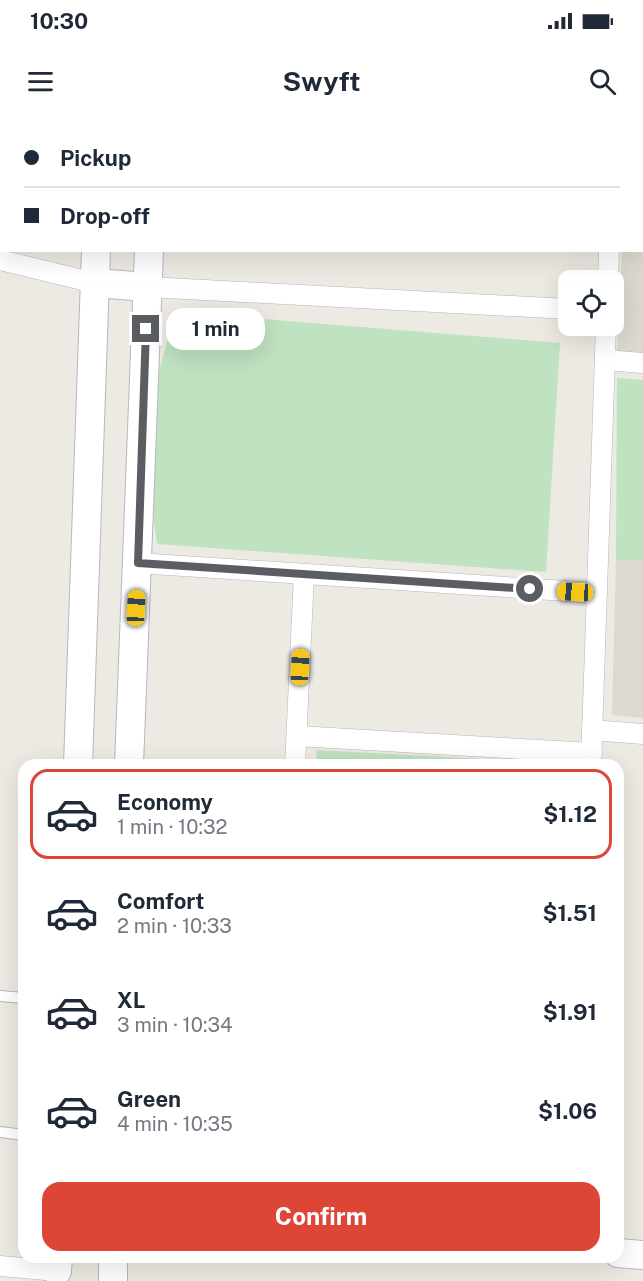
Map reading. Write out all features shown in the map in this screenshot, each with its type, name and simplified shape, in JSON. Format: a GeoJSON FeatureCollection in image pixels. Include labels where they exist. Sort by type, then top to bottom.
{"type":"FeatureCollection","features":[{"type":"Feature","properties":{"kind":"main road"},"geometry":{"type":"LineString","coordinates":[[78,759],[96,252]]}},
{"type":"Feature","properties":{"kind":"main road"},"geometry":{"type":"LineString","coordinates":[[129,759],[149,252]]}},
{"type":"Feature","properties":{"kind":"main road"},"geometry":{"type":"LineString","coordinates":[[95,283],[148,287]]}},
{"type":"Feature","properties":{"kind":"main road"},"geometry":{"type":"LineString","coordinates":[[624,1253],[643,1255]]}},
{"type":"Feature","properties":{"kind":"main road"},"geometry":{"type":"LineString","coordinates":[[113,1281],[114,1263]]}},
{"type":"Feature","properties":{"kind":"street"},"geometry":{"type":"LineString","coordinates":[[608,270],[609,252]]}},
{"type":"Feature","properties":{"kind":"street"},"geometry":{"type":"LineString","coordinates":[[0,260],[95,283]]}},
{"type":"Feature","properties":{"kind":"street"},"geometry":{"type":"LineString","coordinates":[[148,287],[558,308]]}},
{"type":"Feature","properties":{"kind":"street"},"geometry":{"type":"LineString","coordinates":[[297,736],[592,759],[606,336]]}},
{"type":"Feature","properties":{"kind":"street"},"geometry":{"type":"LineString","coordinates":[[605,360],[643,363]]}},
{"type":"Feature","properties":{"kind":"street"},"geometry":{"type":"LineString","coordinates":[[138,563],[597,593]]}},
{"type":"Feature","properties":{"kind":"street"},"geometry":{"type":"LineString","coordinates":[[295,759],[304,574]]}},
{"type":"Feature","properties":{"kind":"street"},"geometry":{"type":"LineString","coordinates":[[592,730],[643,734]]}},
{"type":"Feature","properties":{"kind":"street"},"geometry":{"type":"LineString","coordinates":[[0,1266],[58,1264]]}},
{"type":"Feature","properties":{"kind":"lane"},"geometry":{"type":"LineString","coordinates":[[0,996],[18,998]]}},
{"type":"Feature","properties":{"kind":"lane"},"geometry":{"type":"LineString","coordinates":[[0,1132],[18,1134]]}},
{"type":"Feature","properties":{"kind":"shaded area"},"geometry":{"type":"Polygon","coordinates":[[[622,252],[643,252],[643,353],[617,351],[618,336],[624,336],[622,252]]]}},
{"type":"Feature","properties":{"kind":"shaded area"},"geometry":{"type":"Polygon","coordinates":[[[616,560],[643,561],[643,718],[612,715],[616,560]]]}},
{"type":"Feature","properties":{"kind":"green space"},"geometry":{"type":"Polygon","coordinates":[[[175,312],[560,343],[546,572],[157,544],[142,434],[175,312]]]}},
{"type":"Feature","properties":{"kind":"green space"},"geometry":{"type":"Polygon","coordinates":[[[617,378],[643,380],[643,561],[616,560],[617,378]]]}},
{"type":"Feature","properties":{"kind":"green space"},"geometry":{"type":"Polygon","coordinates":[[[317,750],[482,759],[316,759],[317,750]]]}},
{"type":"Feature","properties":{"kind":"route"},"geometry":{"type":"LineString","coordinates":[[146,329],[138,563],[530,589]]}}]}
